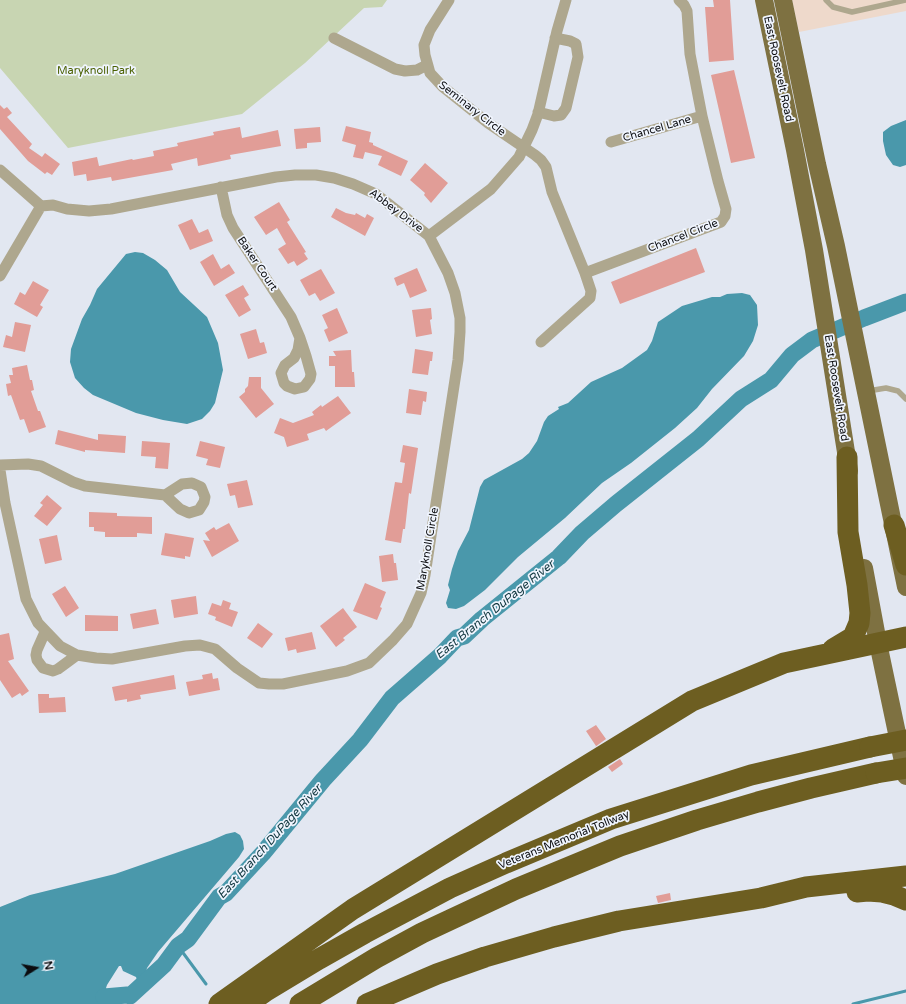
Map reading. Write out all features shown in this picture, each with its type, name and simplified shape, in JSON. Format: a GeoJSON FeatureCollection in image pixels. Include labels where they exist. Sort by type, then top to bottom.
{"type":"FeatureCollection","features":[{"type":"Feature","properties":{"kind":"highway"},"geometry":{"type":"LineString","coordinates":[[826,654],[853,637],[860,613],[848,532],[847,457]]}},
{"type":"Feature","properties":{"kind":"highway"},"geometry":{"type":"LineString","coordinates":[[894,525],[906,564]]}},
{"type":"Feature","properties":{"kind":"highway"},"geometry":{"type":"LineString","coordinates":[[220,1004],[353,909],[692,701],[784,663],[906,637]]}},
{"type":"Feature","properties":{"kind":"highway","name":"Veterans Memorial Tollway"},"geometry":{"type":"LineString","coordinates":[[248,1004],[266,991],[319,959],[430,899],[506,863],[604,822],[690,793],[751,775],[870,746],[906,740]]}},
{"type":"Feature","properties":{"kind":"highway"},"geometry":{"type":"LineString","coordinates":[[300,1004],[376,958],[422,934],[516,889],[613,849],[697,820],[750,804],[876,773],[906,768]]}},
{"type":"Feature","properties":{"kind":"highway"},"geometry":{"type":"LineString","coordinates":[[367,1004],[451,969],[554,936],[619,921],[761,898],[806,888],[906,876]]}},
{"type":"Feature","properties":{"kind":"highway"},"geometry":{"type":"LineString","coordinates":[[761,898],[806,897],[868,891],[888,893],[906,900]]}},
{"type":"Feature","properties":{"kind":"main road","name":"East Roosevelt Road"},"geometry":{"type":"LineString","coordinates":[[764,0],[814,250],[856,520],[878,643],[906,776]]}},
{"type":"Feature","properties":{"kind":"main road"},"geometry":{"type":"LineString","coordinates":[[774,0],[779,24],[792,44]]}},
{"type":"Feature","properties":{"kind":"main road","name":"East Roosevelt Road"},"geometry":{"type":"LineString","coordinates":[[783,0],[852,322],[906,587]]}},
{"type":"Feature","properties":{"kind":"main road"},"geometry":{"type":"LineString","coordinates":[[795,150],[814,146]]}},
{"type":"Feature","properties":{"kind":"street","name":"Seminary Circle"},"geometry":{"type":"LineString","coordinates":[[449,0],[430,30],[424,45],[427,65],[433,77],[488,124],[524,148]]}},
{"type":"Feature","properties":{"kind":"street","name":"Abbey Drive"},"geometry":{"type":"LineString","coordinates":[[41,206],[53,205],[78,210],[98,211],[276,177],[316,175],[334,178],[353,184],[376,194],[429,236],[491,189],[519,157],[532,130],[538,112],[555,38],[566,0]]}},
{"type":"Feature","properties":{"kind":"street","name":"Chancel Circle"},"geometry":{"type":"LineString","coordinates":[[585,273],[697,232],[724,220],[726,209],[702,116],[690,54],[687,11],[684,4],[679,0]]}},
{"type":"Feature","properties":{"kind":"street"},"geometry":{"type":"LineString","coordinates":[[334,38],[395,69],[405,71],[417,70],[427,65]]}},
{"type":"Feature","properties":{"kind":"street"},"geometry":{"type":"LineString","coordinates":[[538,112],[554,116],[560,115],[566,108],[578,57],[576,44],[570,41],[555,38]]}},
{"type":"Feature","properties":{"kind":"street","name":"Chancel Lane"},"geometry":{"type":"LineString","coordinates":[[611,142],[702,116]]}},
{"type":"Feature","properties":{"kind":"street"},"geometry":{"type":"LineString","coordinates":[[524,148],[535,155],[546,167],[559,211],[591,291],[590,298],[541,342]]}},
{"type":"Feature","properties":{"kind":"street"},"geometry":{"type":"LineString","coordinates":[[0,170],[41,206],[0,276]]}},
{"type":"Feature","properties":{"kind":"street","name":"Baker Court"},"geometry":{"type":"LineString","coordinates":[[221,187],[227,215],[233,228],[291,317],[300,338]]}},
{"type":"Feature","properties":{"kind":"street","name":"Maryknoll Circle"},"geometry":{"type":"LineString","coordinates":[[0,470],[5,503],[26,599],[33,616],[45,632],[60,646],[77,655],[112,659],[185,646],[200,645],[215,650],[237,668],[259,683],[269,684],[283,684],[347,671],[369,663],[407,624],[421,593],[425,576],[460,341],[460,318],[455,293],[448,273],[429,236]]}},
{"type":"Feature","properties":{"kind":"street"},"geometry":{"type":"LineString","coordinates":[[0,465],[28,464],[41,466],[73,482],[85,486],[165,496]]}},
{"type":"Feature","properties":{"kind":"street"},"geometry":{"type":"LineString","coordinates":[[45,632],[36,655],[37,660],[43,668],[48,670],[58,669],[77,655]]}},
{"type":"Feature","properties":{"kind":"lane"},"geometry":{"type":"LineString","coordinates":[[826,0],[833,7],[852,12],[906,0]]}},
{"type":"Feature","properties":{"kind":"lane"},"geometry":{"type":"LineString","coordinates":[[793,16],[801,87]]}},
{"type":"Feature","properties":{"kind":"lane"},"geometry":{"type":"LineString","coordinates":[[866,391],[886,388],[898,391],[906,399]]}},
{"type":"Feature","properties":{"kind":"shaded area"},"geometry":{"type":"Polygon","coordinates":[[[792,0],[906,0],[906,11],[799,32],[792,0]]]}},
{"type":"Feature","properties":{"kind":"green space","name":"Maryknoll Park"},"geometry":{"type":"Polygon","coordinates":[[[0,0],[387,0],[382,7],[364,8],[305,63],[242,114],[68,148],[0,68],[0,0]]]}},
{"type":"Feature","properties":{"kind":"water"},"geometry":{"type":"Polygon","coordinates":[[[906,120],[906,165],[900,167],[893,165],[886,155],[883,132],[891,126],[906,120]]]}},
{"type":"Feature","properties":{"kind":"water"},"geometry":{"type":"Polygon","coordinates":[[[135,252],[143,253],[155,260],[167,270],[180,292],[207,317],[218,343],[223,370],[215,403],[202,419],[187,424],[136,413],[93,395],[75,378],[70,362],[71,349],[82,319],[97,289],[126,254],[135,252]]]}},
{"type":"Feature","properties":{"kind":"water"},"geometry":{"type":"Polygon","coordinates":[[[742,293],[750,295],[757,305],[758,325],[753,341],[744,356],[712,389],[697,408],[675,428],[631,463],[602,483],[565,518],[518,557],[485,590],[464,606],[456,609],[448,608],[446,603],[450,590],[448,585],[452,569],[458,551],[469,530],[480,487],[484,480],[522,459],[529,453],[537,441],[544,422],[548,416],[559,409],[558,407],[568,403],[591,382],[622,368],[647,350],[652,341],[658,322],[682,306],[712,297],[742,293]]]}},
{"type":"Feature","properties":{"kind":"water"},"geometry":{"type":"Polygon","coordinates":[[[235,832],[240,835],[243,841],[244,849],[239,857],[158,952],[147,968],[141,994],[130,996],[127,995],[114,1004],[0,1004],[0,907],[30,895],[115,874],[235,832]],[[119,966],[107,985],[107,990],[119,991],[131,988],[136,983],[136,977],[123,971],[121,966],[119,966]]]}},
{"type":"Feature","properties":{"kind":"building"},"geometry":{"type":"Polygon","coordinates":[[[713,0],[730,0],[734,60],[709,62],[705,7],[714,7],[713,0]]]}},
{"type":"Feature","properties":{"kind":"building"},"geometry":{"type":"Polygon","coordinates":[[[734,70],[755,158],[731,163],[711,75],[734,70]]]}},
{"type":"Feature","properties":{"kind":"building"},"geometry":{"type":"Polygon","coordinates":[[[0,105],[4,109],[7,107],[12,113],[7,117],[32,144],[29,148],[42,157],[45,153],[60,164],[52,175],[47,172],[45,174],[28,161],[0,129],[0,105]]]}},
{"type":"Feature","properties":{"kind":"building"},"geometry":{"type":"Polygon","coordinates":[[[346,126],[371,132],[369,142],[408,161],[401,176],[378,165],[382,156],[365,152],[363,159],[353,157],[356,145],[342,141],[346,126]]]}},
{"type":"Feature","properties":{"kind":"building"},"geometry":{"type":"Polygon","coordinates":[[[240,127],[242,138],[278,130],[281,146],[230,155],[231,159],[198,166],[197,158],[171,164],[173,170],[112,181],[111,177],[87,181],[86,174],[74,176],[72,162],[97,157],[99,166],[154,156],[153,151],[178,146],[177,143],[214,135],[213,132],[240,127]]]}},
{"type":"Feature","properties":{"kind":"building"},"geometry":{"type":"Polygon","coordinates":[[[320,127],[321,142],[307,143],[307,148],[296,149],[294,129],[320,127]]]}},
{"type":"Feature","properties":{"kind":"building"},"geometry":{"type":"Polygon","coordinates":[[[425,163],[448,183],[431,203],[424,195],[425,193],[410,180],[425,163]]]}},
{"type":"Feature","properties":{"kind":"building"},"geometry":{"type":"Polygon","coordinates":[[[279,202],[290,220],[287,222],[306,252],[304,253],[308,259],[297,266],[294,261],[288,264],[278,249],[286,244],[277,228],[266,235],[254,217],[279,202]]]}},
{"type":"Feature","properties":{"kind":"building"},"geometry":{"type":"Polygon","coordinates":[[[336,208],[346,213],[355,215],[356,213],[365,218],[367,214],[374,218],[365,236],[331,217],[336,208]]]}},
{"type":"Feature","properties":{"kind":"building"},"geometry":{"type":"Polygon","coordinates":[[[192,219],[199,233],[208,229],[213,241],[190,250],[178,225],[192,219]]]}},
{"type":"Feature","properties":{"kind":"building"},"geometry":{"type":"Polygon","coordinates":[[[696,248],[705,272],[620,304],[611,282],[696,248]]]}},
{"type":"Feature","properties":{"kind":"building"},"geometry":{"type":"Polygon","coordinates":[[[213,254],[221,269],[229,264],[235,273],[214,286],[200,262],[213,254]]]}},
{"type":"Feature","properties":{"kind":"building"},"geometry":{"type":"Polygon","coordinates":[[[417,268],[427,291],[410,298],[404,283],[397,286],[394,278],[417,268]]]}},
{"type":"Feature","properties":{"kind":"building"},"geometry":{"type":"Polygon","coordinates":[[[321,269],[335,293],[320,301],[315,293],[309,296],[300,280],[321,269]]]}},
{"type":"Feature","properties":{"kind":"building"},"geometry":{"type":"Polygon","coordinates":[[[33,281],[49,290],[40,305],[43,307],[37,317],[14,304],[20,292],[25,295],[33,281]]]}},
{"type":"Feature","properties":{"kind":"building"},"geometry":{"type":"Polygon","coordinates":[[[243,285],[249,295],[244,298],[251,310],[239,317],[225,295],[243,285]]]}},
{"type":"Feature","properties":{"kind":"building"},"geometry":{"type":"Polygon","coordinates":[[[337,308],[348,333],[329,342],[324,330],[328,328],[322,315],[337,308]]]}},
{"type":"Feature","properties":{"kind":"building"},"geometry":{"type":"Polygon","coordinates":[[[431,308],[432,319],[430,320],[432,334],[416,337],[412,310],[431,308]]]}},
{"type":"Feature","properties":{"kind":"building"},"geometry":{"type":"Polygon","coordinates":[[[15,322],[31,325],[25,352],[3,347],[6,335],[12,337],[15,322]]]}},
{"type":"Feature","properties":{"kind":"building"},"geometry":{"type":"Polygon","coordinates":[[[256,329],[260,343],[264,342],[267,353],[248,359],[240,334],[256,329]]]}},
{"type":"Feature","properties":{"kind":"building"},"geometry":{"type":"Polygon","coordinates":[[[415,349],[433,352],[428,375],[412,373],[415,349]]]}},
{"type":"Feature","properties":{"kind":"building"},"geometry":{"type":"Polygon","coordinates":[[[351,350],[352,372],[354,372],[355,387],[335,387],[335,366],[329,366],[329,356],[336,356],[333,351],[351,350]]]}},
{"type":"Feature","properties":{"kind":"building"},"geometry":{"type":"Polygon","coordinates":[[[27,365],[34,390],[31,391],[38,411],[40,411],[46,427],[29,433],[24,419],[20,420],[11,395],[8,396],[6,384],[11,383],[9,375],[13,375],[12,368],[27,365]]]}},
{"type":"Feature","properties":{"kind":"building"},"geometry":{"type":"Polygon","coordinates":[[[249,377],[261,377],[261,388],[274,404],[256,418],[239,397],[245,392],[245,389],[248,386],[249,377]]]}},
{"type":"Feature","properties":{"kind":"building"},"geometry":{"type":"Polygon","coordinates":[[[409,389],[427,392],[426,402],[423,401],[421,415],[406,413],[409,389]]]}},
{"type":"Feature","properties":{"kind":"building"},"geometry":{"type":"Polygon","coordinates":[[[338,396],[351,413],[326,431],[324,428],[307,434],[309,440],[287,447],[284,437],[274,433],[280,418],[293,423],[301,420],[314,415],[312,412],[321,405],[322,407],[338,396]]]}},
{"type":"Feature","properties":{"kind":"building"},"geometry":{"type":"Polygon","coordinates":[[[58,430],[98,440],[98,434],[126,436],[125,453],[85,450],[85,452],[55,444],[58,430]]]}},
{"type":"Feature","properties":{"kind":"building"},"geometry":{"type":"Polygon","coordinates":[[[142,441],[170,443],[168,469],[155,468],[156,457],[141,456],[142,441]]]}},
{"type":"Feature","properties":{"kind":"building"},"geometry":{"type":"Polygon","coordinates":[[[200,441],[225,447],[220,468],[206,465],[208,459],[196,456],[200,441]]]}},
{"type":"Feature","properties":{"kind":"building"},"geometry":{"type":"Polygon","coordinates":[[[403,445],[418,448],[411,494],[409,493],[405,529],[403,529],[401,543],[385,540],[395,482],[402,483],[405,463],[400,462],[403,445]]]}},
{"type":"Feature","properties":{"kind":"building"},"geometry":{"type":"Polygon","coordinates":[[[247,480],[253,505],[238,508],[235,495],[230,496],[227,484],[247,480]]]}},
{"type":"Feature","properties":{"kind":"building"},"geometry":{"type":"Polygon","coordinates":[[[47,495],[62,508],[47,526],[34,516],[43,505],[40,503],[47,495]]]}},
{"type":"Feature","properties":{"kind":"building"},"geometry":{"type":"Polygon","coordinates":[[[89,512],[117,513],[117,516],[152,517],[152,534],[137,533],[137,537],[105,537],[105,532],[94,531],[94,527],[89,527],[89,512]]]}},
{"type":"Feature","properties":{"kind":"building"},"geometry":{"type":"Polygon","coordinates":[[[229,523],[239,541],[212,557],[203,540],[210,541],[205,533],[214,527],[216,530],[229,523]]]}},
{"type":"Feature","properties":{"kind":"building"},"geometry":{"type":"Polygon","coordinates":[[[165,533],[194,538],[190,557],[185,556],[185,559],[161,555],[165,533]]]}},
{"type":"Feature","properties":{"kind":"building"},"geometry":{"type":"Polygon","coordinates":[[[57,535],[62,560],[45,564],[39,539],[57,535]]]}},
{"type":"Feature","properties":{"kind":"building"},"geometry":{"type":"Polygon","coordinates":[[[393,554],[394,563],[396,563],[398,580],[382,582],[379,556],[393,554]]]}},
{"type":"Feature","properties":{"kind":"building"},"geometry":{"type":"Polygon","coordinates":[[[365,583],[386,592],[377,620],[353,611],[365,583]]]}},
{"type":"Feature","properties":{"kind":"building"},"geometry":{"type":"Polygon","coordinates":[[[65,586],[79,608],[66,617],[52,594],[65,586]]]}},
{"type":"Feature","properties":{"kind":"building"},"geometry":{"type":"Polygon","coordinates":[[[196,596],[198,614],[174,618],[171,600],[196,596]]]}},
{"type":"Feature","properties":{"kind":"building"},"geometry":{"type":"Polygon","coordinates":[[[223,600],[231,603],[229,609],[238,612],[232,627],[215,620],[216,617],[208,614],[212,603],[221,606],[223,600]]]}},
{"type":"Feature","properties":{"kind":"building"},"geometry":{"type":"Polygon","coordinates":[[[343,608],[357,627],[343,638],[345,640],[336,647],[320,626],[343,608]]]}},
{"type":"Feature","properties":{"kind":"building"},"geometry":{"type":"Polygon","coordinates":[[[156,609],[159,624],[133,629],[130,614],[156,609]]]}},
{"type":"Feature","properties":{"kind":"building"},"geometry":{"type":"Polygon","coordinates":[[[85,615],[118,616],[118,631],[85,631],[85,615]]]}},
{"type":"Feature","properties":{"kind":"building"},"geometry":{"type":"Polygon","coordinates":[[[258,623],[273,634],[262,648],[247,638],[258,623]]]}},
{"type":"Feature","properties":{"kind":"building"},"geometry":{"type":"Polygon","coordinates":[[[312,632],[316,649],[297,653],[296,649],[288,651],[285,638],[312,632]]]}},
{"type":"Feature","properties":{"kind":"building"},"geometry":{"type":"Polygon","coordinates":[[[9,633],[14,659],[8,661],[29,691],[22,696],[20,693],[12,698],[0,680],[0,635],[9,633]]]}},
{"type":"Feature","properties":{"kind":"building"},"geometry":{"type":"Polygon","coordinates":[[[212,673],[213,679],[218,678],[220,690],[189,696],[186,682],[203,679],[202,675],[212,673]]]}},
{"type":"Feature","properties":{"kind":"building"},"geometry":{"type":"Polygon","coordinates":[[[174,675],[176,689],[140,695],[141,699],[127,702],[127,699],[115,701],[112,687],[174,675]]]}},
{"type":"Feature","properties":{"kind":"building"},"geometry":{"type":"Polygon","coordinates":[[[38,694],[49,694],[49,698],[65,697],[66,712],[39,713],[38,694]]]}},
{"type":"Feature","properties":{"kind":"building"},"geometry":{"type":"Polygon","coordinates":[[[596,725],[606,739],[595,747],[596,746],[586,731],[596,725]]]}},
{"type":"Feature","properties":{"kind":"building"},"geometry":{"type":"Polygon","coordinates":[[[620,759],[623,764],[612,772],[608,767],[620,759]]]}},
{"type":"Feature","properties":{"kind":"building"},"geometry":{"type":"Polygon","coordinates":[[[670,893],[671,900],[658,903],[656,896],[670,893]]]}},
{"type":"Feature","properties":{"kind":"waterway","name":"East Branch DuPage River"},"geometry":{"type":"LineString","coordinates":[[104,997],[130,996],[164,965],[178,946],[188,939],[219,897],[226,893],[263,853],[323,780],[360,740],[392,698],[440,656],[457,638],[464,636],[482,619],[559,557],[582,533],[698,439],[741,399],[771,380],[792,355],[812,340],[906,302]]}},
{"type":"Feature","properties":{"kind":"waterway"},"geometry":{"type":"LineString","coordinates":[[178,946],[206,984]]}},
{"type":"Feature","properties":{"kind":"waterway"},"geometry":{"type":"LineString","coordinates":[[853,1004],[906,991]]}}]}
